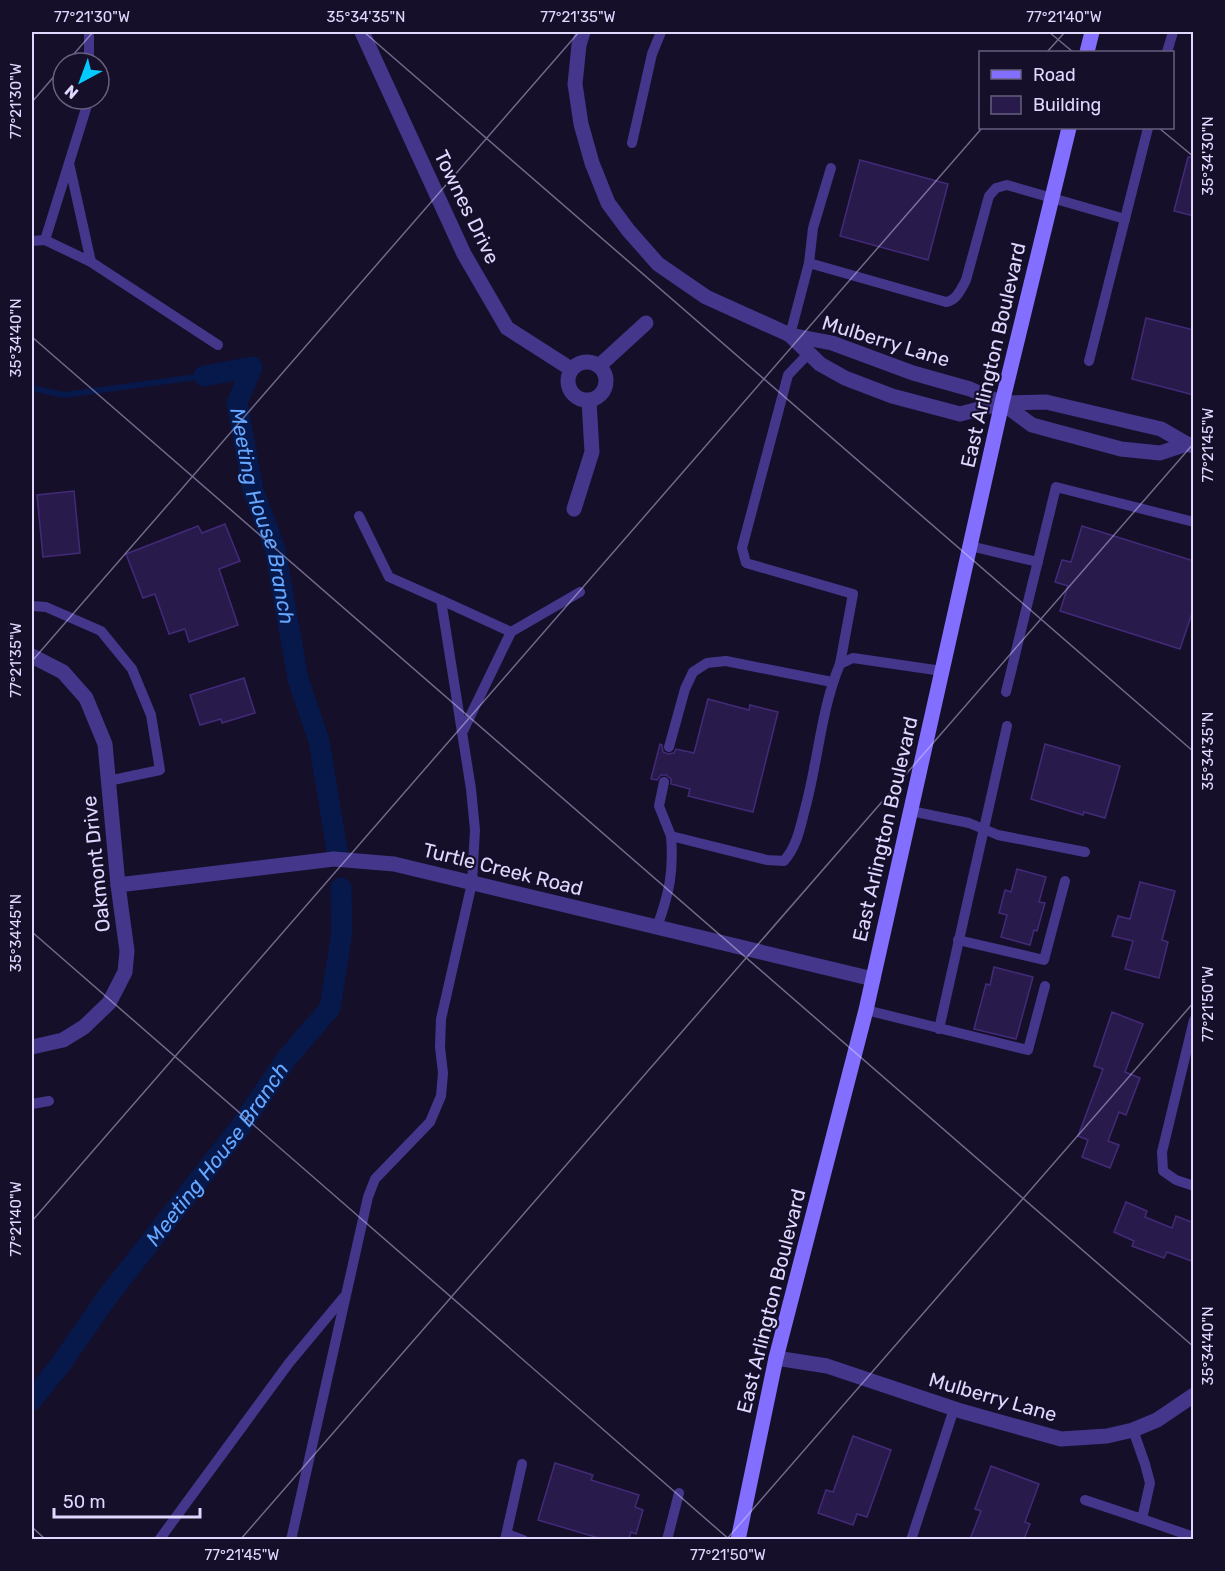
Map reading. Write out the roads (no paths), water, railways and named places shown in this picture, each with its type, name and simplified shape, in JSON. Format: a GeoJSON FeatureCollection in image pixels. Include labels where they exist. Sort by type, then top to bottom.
{"type":"FeatureCollection","features":[{"type":"Feature","properties":{"kind":"main road"},"geometry":{"type":"LineString","coordinates":[[1087,51],[1092,32]]}},
{"type":"Feature","properties":{"kind":"main road","name":"East Arlington Boulevard"},"geometry":{"type":"LineString","coordinates":[[738,1539],[776,1358],[866,1010],[1002,404],[1069,129]]}},
{"type":"Feature","properties":{"kind":"street","name":"Townes Drive"},"geometry":{"type":"LineString","coordinates":[[362,32],[464,254],[507,328],[571,369]]}},
{"type":"Feature","properties":{"kind":"street","name":"Mulberry Lane"},"geometry":{"type":"LineString","coordinates":[[583,32],[579,45],[575,84],[581,124],[592,163],[608,203],[658,264],[706,297],[790,335],[832,343],[913,373],[970,389],[1002,404],[1032,425],[1121,449],[1160,453],[1190,445]]}},
{"type":"Feature","properties":{"kind":"street"},"geometry":{"type":"LineString","coordinates":[[599,366],[646,323]]}},
{"type":"Feature","properties":{"kind":"street","name":"Mulberry Lane"},"geometry":{"type":"LineString","coordinates":[[790,335],[820,364],[845,378],[892,396],[960,414],[1002,404],[1046,402],[1161,429],[1190,445]]}},
{"type":"Feature","properties":{"kind":"street"},"geometry":{"type":"LineString","coordinates":[[585,362],[599,366],[606,379],[602,393],[589,401],[575,397],[567,384],[571,369],[585,362]]}},
{"type":"Feature","properties":{"kind":"street"},"geometry":{"type":"LineString","coordinates":[[574,509],[592,452],[589,401]]}},
{"type":"Feature","properties":{"kind":"street","name":"Oakmont Drive"},"geometry":{"type":"LineString","coordinates":[[32,656],[63,672],[86,698],[105,744],[117,885],[126,951],[125,972],[109,1003],[84,1027],[63,1040],[32,1047]]}},
{"type":"Feature","properties":{"kind":"street","name":"Turtle Creek Road"},"geometry":{"type":"LineString","coordinates":[[117,885],[334,859],[394,864],[873,979]]}},
{"type":"Feature","properties":{"kind":"street","name":"Mulberry Lane"},"geometry":{"type":"LineString","coordinates":[[776,1358],[827,1366],[954,1409],[1061,1439],[1107,1436],[1132,1430],[1157,1420],[1194,1395]]}},
{"type":"Feature","properties":{"kind":"lane"},"geometry":{"type":"LineString","coordinates":[[89,32],[89,51]]}},
{"type":"Feature","properties":{"kind":"lane"},"geometry":{"type":"LineString","coordinates":[[632,143],[652,54],[661,32]]}},
{"type":"Feature","properties":{"kind":"lane"},"geometry":{"type":"LineString","coordinates":[[1167,51],[1173,32]]}},
{"type":"Feature","properties":{"kind":"lane"},"geometry":{"type":"LineString","coordinates":[[45,240],[85,111]]}},
{"type":"Feature","properties":{"kind":"lane"},"geometry":{"type":"LineString","coordinates":[[1089,361],[1148,129]]}},
{"type":"Feature","properties":{"kind":"lane"},"geometry":{"type":"LineString","coordinates":[[69,163],[91,262]]}},
{"type":"Feature","properties":{"kind":"lane"},"geometry":{"type":"LineString","coordinates":[[790,335],[808,263],[813,228],[831,168]]}},
{"type":"Feature","properties":{"kind":"lane"},"geometry":{"type":"LineString","coordinates":[[808,263],[946,302],[953,300],[966,280],[989,196],[996,188],[1007,185],[1125,219]]}},
{"type":"Feature","properties":{"kind":"lane"},"geometry":{"type":"LineString","coordinates":[[32,241],[45,240],[91,262],[218,345]]}},
{"type":"Feature","properties":{"kind":"lane"},"geometry":{"type":"LineString","coordinates":[[671,836],[766,860],[784,861],[791,854],[796,841],[812,783],[832,682],[840,664],[853,594],[746,563],[742,548],[788,375],[809,353]]}},
{"type":"Feature","properties":{"kind":"lane"},"geometry":{"type":"LineString","coordinates":[[1006,692],[1056,487],[1194,522]]}},
{"type":"Feature","properties":{"kind":"lane"},"geometry":{"type":"LineString","coordinates":[[359,516],[389,577],[511,632]]}},
{"type":"Feature","properties":{"kind":"lane"},"geometry":{"type":"LineString","coordinates":[[970,546],[1038,562]]}},
{"type":"Feature","properties":{"kind":"lane"},"geometry":{"type":"LineString","coordinates":[[463,731],[511,632],[580,592]]}},
{"type":"Feature","properties":{"kind":"lane"},"geometry":{"type":"LineString","coordinates":[[291,1539],[368,1197],[375,1179],[430,1122],[441,1096],[443,1073],[440,1047],[441,1019],[472,883],[475,830],[463,731],[441,600]]}},
{"type":"Feature","properties":{"kind":"lane"},"geometry":{"type":"LineString","coordinates":[[32,606],[46,607],[101,631],[132,669],[151,715],[160,770],[108,781]]}},
{"type":"Feature","properties":{"kind":"lane"},"geometry":{"type":"LineString","coordinates":[[840,664],[853,658],[942,671]]}},
{"type":"Feature","properties":{"kind":"lane"},"geometry":{"type":"LineString","coordinates":[[669,747],[685,689],[693,672],[707,663],[726,661],[832,682]]}},
{"type":"Feature","properties":{"kind":"lane"},"geometry":{"type":"LineString","coordinates":[[939,1029],[1007,726]]}},
{"type":"Feature","properties":{"kind":"lane"},"geometry":{"type":"LineString","coordinates":[[657,927],[670,891],[673,856],[671,836],[659,806],[663,782]]}},
{"type":"Feature","properties":{"kind":"lane"},"geometry":{"type":"LineString","coordinates":[[911,811],[969,823],[998,835],[1085,852]]}},
{"type":"Feature","properties":{"kind":"lane"},"geometry":{"type":"LineString","coordinates":[[958,940],[1044,960],[1065,881]]}},
{"type":"Feature","properties":{"kind":"lane"},"geometry":{"type":"LineString","coordinates":[[866,1010],[1028,1050],[1045,986]]}},
{"type":"Feature","properties":{"kind":"lane"},"geometry":{"type":"LineString","coordinates":[[1194,1020],[1162,1152],[1163,1171],[1176,1180],[1194,1186]]}},
{"type":"Feature","properties":{"kind":"lane"},"geometry":{"type":"LineString","coordinates":[[32,1104],[49,1101]]}},
{"type":"Feature","properties":{"kind":"lane"},"geometry":{"type":"LineString","coordinates":[[159,1539],[289,1363],[346,1294]]}},
{"type":"Feature","properties":{"kind":"lane"},"geometry":{"type":"LineString","coordinates":[[911,1539],[954,1409]]}},
{"type":"Feature","properties":{"kind":"lane"},"geometry":{"type":"LineString","coordinates":[[1132,1430],[1145,1464],[1149,1483],[1142,1519]]}},
{"type":"Feature","properties":{"kind":"lane"},"geometry":{"type":"LineString","coordinates":[[522,1464],[506,1537],[523,1539]]}},
{"type":"Feature","properties":{"kind":"lane"},"geometry":{"type":"LineString","coordinates":[[667,1539],[679,1493]]}},
{"type":"Feature","properties":{"kind":"lane"},"geometry":{"type":"LineString","coordinates":[[1084,1500],[1194,1537]]}},
{"type":"Feature","properties":{"kind":"waterway","name":"Meeting House Branch"},"geometry":{"type":"LineString","coordinates":[[204,376],[252,367],[237,403],[253,490],[275,549],[298,679],[319,741],[337,850]]}},
{"type":"Feature","properties":{"kind":"waterway","name":"Meeting House Branch"},"geometry":{"type":"LineString","coordinates":[[32,388],[64,395],[204,376]]}},
{"type":"Feature","properties":{"kind":"waterway","name":"Meeting House Branch"},"geometry":{"type":"LineString","coordinates":[[32,1400],[60,1365],[108,1296],[241,1126],[287,1058],[330,1008],[342,932],[341,888]]}}]}
